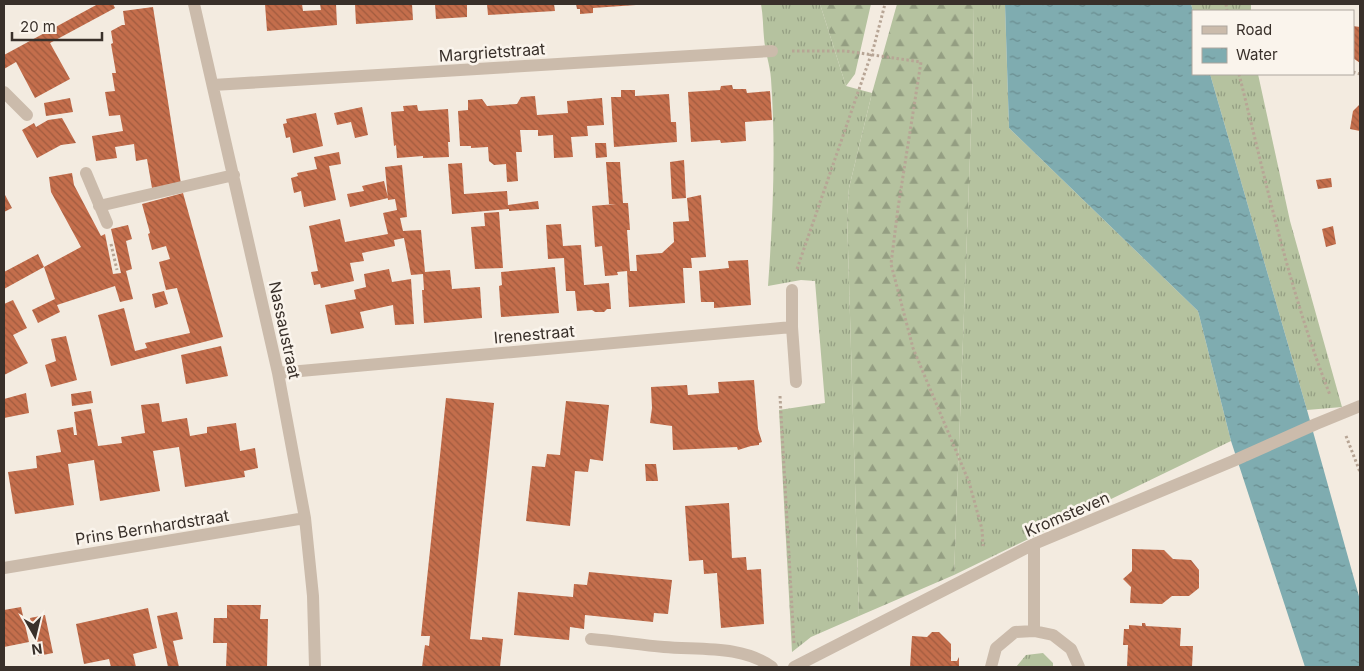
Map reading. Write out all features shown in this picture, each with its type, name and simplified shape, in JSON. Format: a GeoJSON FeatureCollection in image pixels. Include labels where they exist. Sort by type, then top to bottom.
{"type":"FeatureCollection","features":[{"type":"Feature","properties":{"kind":"street","name":"Nassaustraat"},"geometry":{"type":"LineString","coordinates":[[194,4],[278,373],[305,518],[313,596],[315,667]]}},
{"type":"Feature","properties":{"kind":"street","name":"Margrietstraat"},"geometry":{"type":"LineString","coordinates":[[213,85],[772,51]]}},
{"type":"Feature","properties":{"kind":"street"},"geometry":{"type":"LineString","coordinates":[[4,92],[27,115]]}},
{"type":"Feature","properties":{"kind":"street"},"geometry":{"type":"LineString","coordinates":[[86,173],[107,223]]}},
{"type":"Feature","properties":{"kind":"street"},"geometry":{"type":"LineString","coordinates":[[100,206],[234,175]]}},
{"type":"Feature","properties":{"kind":"street"},"geometry":{"type":"LineString","coordinates":[[792,290],[792,327],[796,382]]}},
{"type":"Feature","properties":{"kind":"street","name":"Irenestraat"},"geometry":{"type":"LineString","coordinates":[[278,373],[792,327]]}},
{"type":"Feature","properties":{"kind":"street","name":"Kromsteven"},"geometry":{"type":"LineString","coordinates":[[795,667],[1034,544],[1360,406]]}},
{"type":"Feature","properties":{"kind":"street","name":"Prins Bernhardstraat"},"geometry":{"type":"LineString","coordinates":[[4,568],[305,518]]}},
{"type":"Feature","properties":{"kind":"street"},"geometry":{"type":"LineString","coordinates":[[1034,544],[1034,631]]}},
{"type":"Feature","properties":{"kind":"street"},"geometry":{"type":"LineString","coordinates":[[991,667],[996,648],[1015,632],[1034,631],[1053,635],[1071,649],[1079,667]]}},
{"type":"Feature","properties":{"kind":"street"},"geometry":{"type":"LineString","coordinates":[[592,639],[744,654],[772,667]]}},
{"type":"Feature","properties":{"kind":"path"},"geometry":{"type":"LineString","coordinates":[[792,290],[800,258],[870,55],[885,4]]}},
{"type":"Feature","properties":{"kind":"path"},"geometry":{"type":"LineString","coordinates":[[772,51],[846,51],[921,62],[898,208],[892,264],[913,348],[968,482],[982,530],[986,569]]}},
{"type":"Feature","properties":{"kind":"path"},"geometry":{"type":"LineString","coordinates":[[1239,75],[1290,275],[1322,376],[1360,472]]}},
{"type":"Feature","properties":{"kind":"path"},"geometry":{"type":"LineString","coordinates":[[107,223],[117,270]]}},
{"type":"Feature","properties":{"kind":"path"},"geometry":{"type":"LineString","coordinates":[[795,667],[779,388],[796,382]]}},
{"type":"Feature","properties":{"kind":"green space"},"geometry":{"type":"Polygon","coordinates":[[[761,4],[820,4],[846,86],[872,93],[849,188],[847,215],[859,616],[811,637],[792,652],[779,410],[825,403],[815,281],[801,280],[768,286],[774,157],[771,79],[761,4]]]}},
{"type":"Feature","properties":{"kind":"green space"},"geometry":{"type":"Polygon","coordinates":[[[820,4],[871,4],[855,74],[846,86],[820,4]]]}},
{"type":"Feature","properties":{"kind":"green space"},"geometry":{"type":"Polygon","coordinates":[[[897,4],[974,4],[973,77],[954,575],[859,616],[847,215],[849,188],[872,93],[897,4]]]}},
{"type":"Feature","properties":{"kind":"green space"},"geometry":{"type":"Polygon","coordinates":[[[974,4],[1005,4],[1009,128],[1198,311],[1231,441],[954,575],[973,77],[974,4]]]}},
{"type":"Feature","properties":{"kind":"green space"},"geometry":{"type":"Polygon","coordinates":[[[1191,4],[1251,4],[1251,10],[1193,10],[1191,4]]]}},
{"type":"Feature","properties":{"kind":"green space"},"geometry":{"type":"Polygon","coordinates":[[[1210,75],[1258,75],[1290,221],[1342,407],[1307,410],[1210,75]]]}},
{"type":"Feature","properties":{"kind":"green space"},"geometry":{"type":"Polygon","coordinates":[[[1043,653],[1053,663],[1053,667],[1016,667],[1026,655],[1043,653]]]}},
{"type":"Feature","properties":{"kind":"water"},"geometry":{"type":"Polygon","coordinates":[[[1005,4],[1191,4],[1193,10],[1192,75],[1210,75],[1307,410],[1360,600],[1360,667],[1305,667],[1231,441],[1198,311],[1009,128],[1005,4]]]}},
{"type":"Feature","properties":{"kind":"building"},"geometry":{"type":"Polygon","coordinates":[[[98,4],[113,4],[115,8],[50,43],[70,79],[35,98],[16,62],[4,69],[4,55],[98,4]]]}},
{"type":"Feature","properties":{"kind":"building"},"geometry":{"type":"Polygon","coordinates":[[[265,4],[302,4],[303,11],[321,10],[320,4],[336,4],[337,25],[267,31],[265,4]]]}},
{"type":"Feature","properties":{"kind":"building"},"geometry":{"type":"Polygon","coordinates":[[[355,4],[412,4],[413,20],[356,24],[355,4]]]}},
{"type":"Feature","properties":{"kind":"building"},"geometry":{"type":"Polygon","coordinates":[[[435,4],[467,4],[467,17],[436,19],[435,4]]]}},
{"type":"Feature","properties":{"kind":"building"},"geometry":{"type":"Polygon","coordinates":[[[487,4],[554,4],[555,11],[488,15],[487,4]]]}},
{"type":"Feature","properties":{"kind":"building"},"geometry":{"type":"Polygon","coordinates":[[[576,4],[636,5],[593,8],[593,13],[580,14],[580,9],[577,9],[576,4]]]}},
{"type":"Feature","properties":{"kind":"building"},"geometry":{"type":"Polygon","coordinates":[[[153,7],[181,184],[152,188],[147,159],[136,161],[134,144],[115,147],[117,158],[96,161],[92,136],[123,131],[120,115],[109,116],[105,92],[115,91],[112,73],[116,73],[111,44],[113,43],[111,31],[125,25],[123,11],[153,7]]]}},
{"type":"Feature","properties":{"kind":"building"},"geometry":{"type":"Polygon","coordinates":[[[1354,26],[1360,27],[1360,63],[1354,59],[1354,26]]]}},
{"type":"Feature","properties":{"kind":"building"},"geometry":{"type":"Polygon","coordinates":[[[732,85],[733,89],[746,89],[747,93],[770,91],[772,120],[745,122],[746,141],[721,143],[720,140],[691,142],[688,92],[720,90],[721,86],[732,85]]]}},
{"type":"Feature","properties":{"kind":"building"},"geometry":{"type":"Polygon","coordinates":[[[621,90],[635,90],[635,96],[669,94],[671,122],[676,122],[677,142],[614,147],[611,97],[621,97],[621,90]]]}},
{"type":"Feature","properties":{"kind":"building"},"geometry":{"type":"Polygon","coordinates":[[[535,96],[537,115],[568,113],[567,101],[602,98],[604,125],[587,126],[588,136],[571,137],[573,157],[554,158],[553,135],[538,136],[538,130],[520,130],[522,152],[516,152],[518,181],[507,182],[506,164],[494,165],[489,161],[488,147],[471,148],[471,146],[460,146],[458,111],[468,110],[468,100],[482,99],[487,106],[517,104],[521,97],[535,96]]]}},
{"type":"Feature","properties":{"kind":"building"},"geometry":{"type":"Polygon","coordinates":[[[70,98],[73,112],[46,116],[44,103],[70,98]]]}},
{"type":"Feature","properties":{"kind":"building"},"geometry":{"type":"Polygon","coordinates":[[[1360,104],[1360,131],[1350,129],[1353,111],[1360,104]]]}},
{"type":"Feature","properties":{"kind":"building"},"geometry":{"type":"Polygon","coordinates":[[[417,105],[419,111],[448,109],[449,157],[397,158],[391,112],[404,111],[403,106],[417,105]]]}},
{"type":"Feature","properties":{"kind":"building"},"geometry":{"type":"Polygon","coordinates":[[[362,107],[368,135],[355,138],[351,122],[337,125],[334,113],[362,107]]]}},
{"type":"Feature","properties":{"kind":"building"},"geometry":{"type":"Polygon","coordinates":[[[316,113],[323,146],[293,153],[290,137],[286,138],[283,124],[287,123],[286,119],[316,113]]]}},
{"type":"Feature","properties":{"kind":"building"},"geometry":{"type":"Polygon","coordinates":[[[62,118],[76,143],[61,145],[37,158],[22,130],[34,123],[36,127],[48,120],[62,118]]]}},
{"type":"Feature","properties":{"kind":"building"},"geometry":{"type":"Polygon","coordinates":[[[595,143],[606,143],[607,157],[596,158],[595,143]]]}},
{"type":"Feature","properties":{"kind":"building"},"geometry":{"type":"Polygon","coordinates":[[[339,152],[341,164],[329,166],[336,200],[304,207],[301,191],[294,193],[291,178],[298,176],[297,173],[317,169],[314,157],[339,152]]]}},
{"type":"Feature","properties":{"kind":"building"},"geometry":{"type":"Polygon","coordinates":[[[684,160],[686,198],[672,199],[670,162],[684,160]]]}},
{"type":"Feature","properties":{"kind":"building"},"geometry":{"type":"Polygon","coordinates":[[[606,162],[620,162],[623,203],[628,203],[630,230],[627,230],[630,271],[637,271],[636,255],[662,253],[674,242],[673,222],[689,221],[687,198],[701,195],[706,257],[691,258],[692,268],[683,268],[685,303],[629,307],[627,271],[617,272],[618,275],[605,276],[602,246],[595,247],[592,206],[616,204],[609,204],[606,162]]]}},
{"type":"Feature","properties":{"kind":"building"},"geometry":{"type":"Polygon","coordinates":[[[462,163],[464,194],[507,191],[508,205],[538,201],[539,209],[509,211],[509,209],[452,214],[448,164],[462,163]]]}},
{"type":"Feature","properties":{"kind":"building"},"geometry":{"type":"Polygon","coordinates":[[[402,165],[407,217],[400,218],[403,231],[421,230],[425,272],[450,270],[452,289],[480,287],[482,318],[424,323],[423,274],[411,275],[404,238],[394,240],[395,246],[362,253],[364,261],[350,263],[354,281],[321,288],[320,284],[314,285],[311,272],[318,271],[309,226],[340,219],[345,242],[388,234],[383,213],[397,210],[395,199],[388,200],[385,167],[402,165]]]}},
{"type":"Feature","properties":{"kind":"building"},"geometry":{"type":"Polygon","coordinates":[[[72,173],[74,185],[101,236],[105,234],[113,274],[121,273],[111,229],[128,225],[132,239],[126,241],[132,269],[126,271],[133,299],[120,302],[115,286],[57,305],[60,312],[38,323],[32,310],[55,299],[44,267],[81,247],[51,192],[49,177],[72,173]]]}},
{"type":"Feature","properties":{"kind":"building"},"geometry":{"type":"Polygon","coordinates":[[[1331,178],[1332,187],[1318,189],[1316,180],[1331,178]]]}},
{"type":"Feature","properties":{"kind":"building"},"geometry":{"type":"Polygon","coordinates":[[[384,181],[388,198],[350,207],[347,194],[364,191],[362,186],[384,181]]]}},
{"type":"Feature","properties":{"kind":"building"},"geometry":{"type":"Polygon","coordinates":[[[4,193],[12,208],[4,212],[4,193]]]}},
{"type":"Feature","properties":{"kind":"building"},"geometry":{"type":"Polygon","coordinates":[[[183,193],[223,337],[111,366],[98,315],[124,308],[135,351],[147,348],[145,343],[190,333],[177,288],[166,290],[159,262],[170,259],[166,246],[152,250],[148,234],[150,233],[142,204],[183,193]]]}},
{"type":"Feature","properties":{"kind":"building"},"geometry":{"type":"Polygon","coordinates":[[[499,212],[503,268],[475,269],[471,227],[485,226],[484,213],[499,212]]]}},
{"type":"Feature","properties":{"kind":"building"},"geometry":{"type":"Polygon","coordinates":[[[561,224],[563,246],[581,245],[584,285],[609,283],[611,309],[607,309],[604,312],[592,310],[577,311],[575,291],[566,291],[564,258],[548,259],[546,225],[561,224]]]}},
{"type":"Feature","properties":{"kind":"building"},"geometry":{"type":"Polygon","coordinates":[[[1333,226],[1336,244],[1326,247],[1322,229],[1333,226]]]}},
{"type":"Feature","properties":{"kind":"building"},"geometry":{"type":"Polygon","coordinates":[[[38,254],[44,267],[4,289],[4,272],[38,254]]]}},
{"type":"Feature","properties":{"kind":"building"},"geometry":{"type":"Polygon","coordinates":[[[748,260],[751,305],[714,308],[714,302],[701,302],[699,271],[729,268],[728,261],[748,260]]]}},
{"type":"Feature","properties":{"kind":"building"},"geometry":{"type":"Polygon","coordinates":[[[555,267],[559,313],[501,317],[499,286],[502,285],[501,272],[555,267]]]}},
{"type":"Feature","properties":{"kind":"building"},"geometry":{"type":"Polygon","coordinates":[[[389,269],[392,282],[411,279],[414,324],[395,325],[393,305],[360,312],[364,328],[331,334],[325,305],[356,299],[354,290],[366,287],[364,274],[389,269]]]}},
{"type":"Feature","properties":{"kind":"building"},"geometry":{"type":"Polygon","coordinates":[[[164,291],[168,304],[155,308],[152,294],[164,291]]]}},
{"type":"Feature","properties":{"kind":"building"},"geometry":{"type":"Polygon","coordinates":[[[13,300],[27,328],[13,335],[28,363],[4,375],[4,304],[13,300]]]}},
{"type":"Feature","properties":{"kind":"building"},"geometry":{"type":"Polygon","coordinates":[[[66,336],[77,380],[51,387],[45,365],[56,361],[51,339],[66,336]]]}},
{"type":"Feature","properties":{"kind":"building"},"geometry":{"type":"Polygon","coordinates":[[[221,346],[228,376],[186,384],[181,355],[221,346]]]}},
{"type":"Feature","properties":{"kind":"building"},"geometry":{"type":"Polygon","coordinates":[[[754,380],[758,429],[762,442],[759,445],[738,450],[737,447],[673,450],[672,426],[650,423],[652,408],[651,387],[687,385],[688,395],[719,393],[718,382],[754,380]]]}},
{"type":"Feature","properties":{"kind":"building"},"geometry":{"type":"Polygon","coordinates":[[[91,391],[93,403],[72,406],[71,394],[91,391]]]}},
{"type":"Feature","properties":{"kind":"building"},"geometry":{"type":"Polygon","coordinates":[[[26,393],[29,413],[4,418],[4,399],[26,393]]]}},
{"type":"Feature","properties":{"kind":"building"},"geometry":{"type":"Polygon","coordinates":[[[446,398],[494,403],[470,639],[482,640],[482,637],[503,639],[500,667],[422,667],[425,645],[429,646],[430,636],[421,636],[446,398]]]}},
{"type":"Feature","properties":{"kind":"building"},"geometry":{"type":"Polygon","coordinates":[[[566,401],[609,405],[603,461],[590,459],[588,472],[575,471],[570,526],[526,521],[532,466],[545,467],[547,454],[560,455],[566,401]]]}},
{"type":"Feature","properties":{"kind":"building"},"geometry":{"type":"Polygon","coordinates":[[[159,403],[162,422],[187,418],[190,436],[207,433],[207,427],[236,423],[240,451],[255,448],[258,468],[244,471],[245,477],[185,487],[179,447],[153,451],[160,491],[100,501],[94,460],[68,464],[74,505],[15,514],[8,472],[37,468],[36,456],[61,452],[57,430],[73,427],[74,435],[77,435],[74,412],[91,409],[98,446],[122,443],[121,437],[145,433],[141,405],[159,403]]]}},
{"type":"Feature","properties":{"kind":"building"},"geometry":{"type":"Polygon","coordinates":[[[645,464],[656,464],[658,481],[646,481],[645,464]]]}},
{"type":"Feature","properties":{"kind":"building"},"geometry":{"type":"Polygon","coordinates":[[[729,503],[732,558],[746,557],[747,570],[761,569],[764,624],[721,628],[717,573],[704,574],[703,560],[689,561],[685,506],[729,503]]]}},
{"type":"Feature","properties":{"kind":"building"},"geometry":{"type":"Polygon","coordinates":[[[1132,549],[1164,550],[1173,559],[1191,560],[1199,570],[1199,588],[1189,596],[1172,596],[1162,604],[1130,603],[1131,587],[1123,579],[1132,571],[1132,549]]]}},
{"type":"Feature","properties":{"kind":"building"},"geometry":{"type":"Polygon","coordinates":[[[589,572],[672,580],[668,614],[654,613],[653,622],[585,615],[584,629],[570,627],[569,640],[514,635],[518,592],[573,597],[574,584],[587,585],[589,572]]]}},
{"type":"Feature","properties":{"kind":"building"},"geometry":{"type":"Polygon","coordinates":[[[227,605],[261,605],[260,619],[268,619],[267,667],[226,667],[227,643],[213,643],[214,618],[227,618],[227,605]]]}},
{"type":"Feature","properties":{"kind":"building"},"geometry":{"type":"Polygon","coordinates":[[[21,607],[29,642],[4,647],[4,610],[21,607]]]}},
{"type":"Feature","properties":{"kind":"building"},"geometry":{"type":"Polygon","coordinates":[[[148,608],[157,648],[133,654],[136,667],[111,667],[109,659],[84,664],[76,624],[148,608]]]}},
{"type":"Feature","properties":{"kind":"building"},"geometry":{"type":"Polygon","coordinates":[[[177,612],[183,639],[173,641],[179,667],[168,667],[157,616],[177,612]]]}},
{"type":"Feature","properties":{"kind":"building"},"geometry":{"type":"Polygon","coordinates":[[[45,615],[53,653],[38,656],[30,618],[45,615]]]}},
{"type":"Feature","properties":{"kind":"building"},"geometry":{"type":"Polygon","coordinates":[[[1142,623],[1145,623],[1146,626],[1181,628],[1180,646],[1193,646],[1192,667],[1127,667],[1128,645],[1123,645],[1124,629],[1129,629],[1129,625],[1142,626],[1142,623]]]}},
{"type":"Feature","properties":{"kind":"building"},"geometry":{"type":"Polygon","coordinates":[[[932,632],[939,632],[951,644],[951,661],[957,661],[959,657],[959,667],[910,667],[912,636],[927,637],[932,632]]]}}]}
